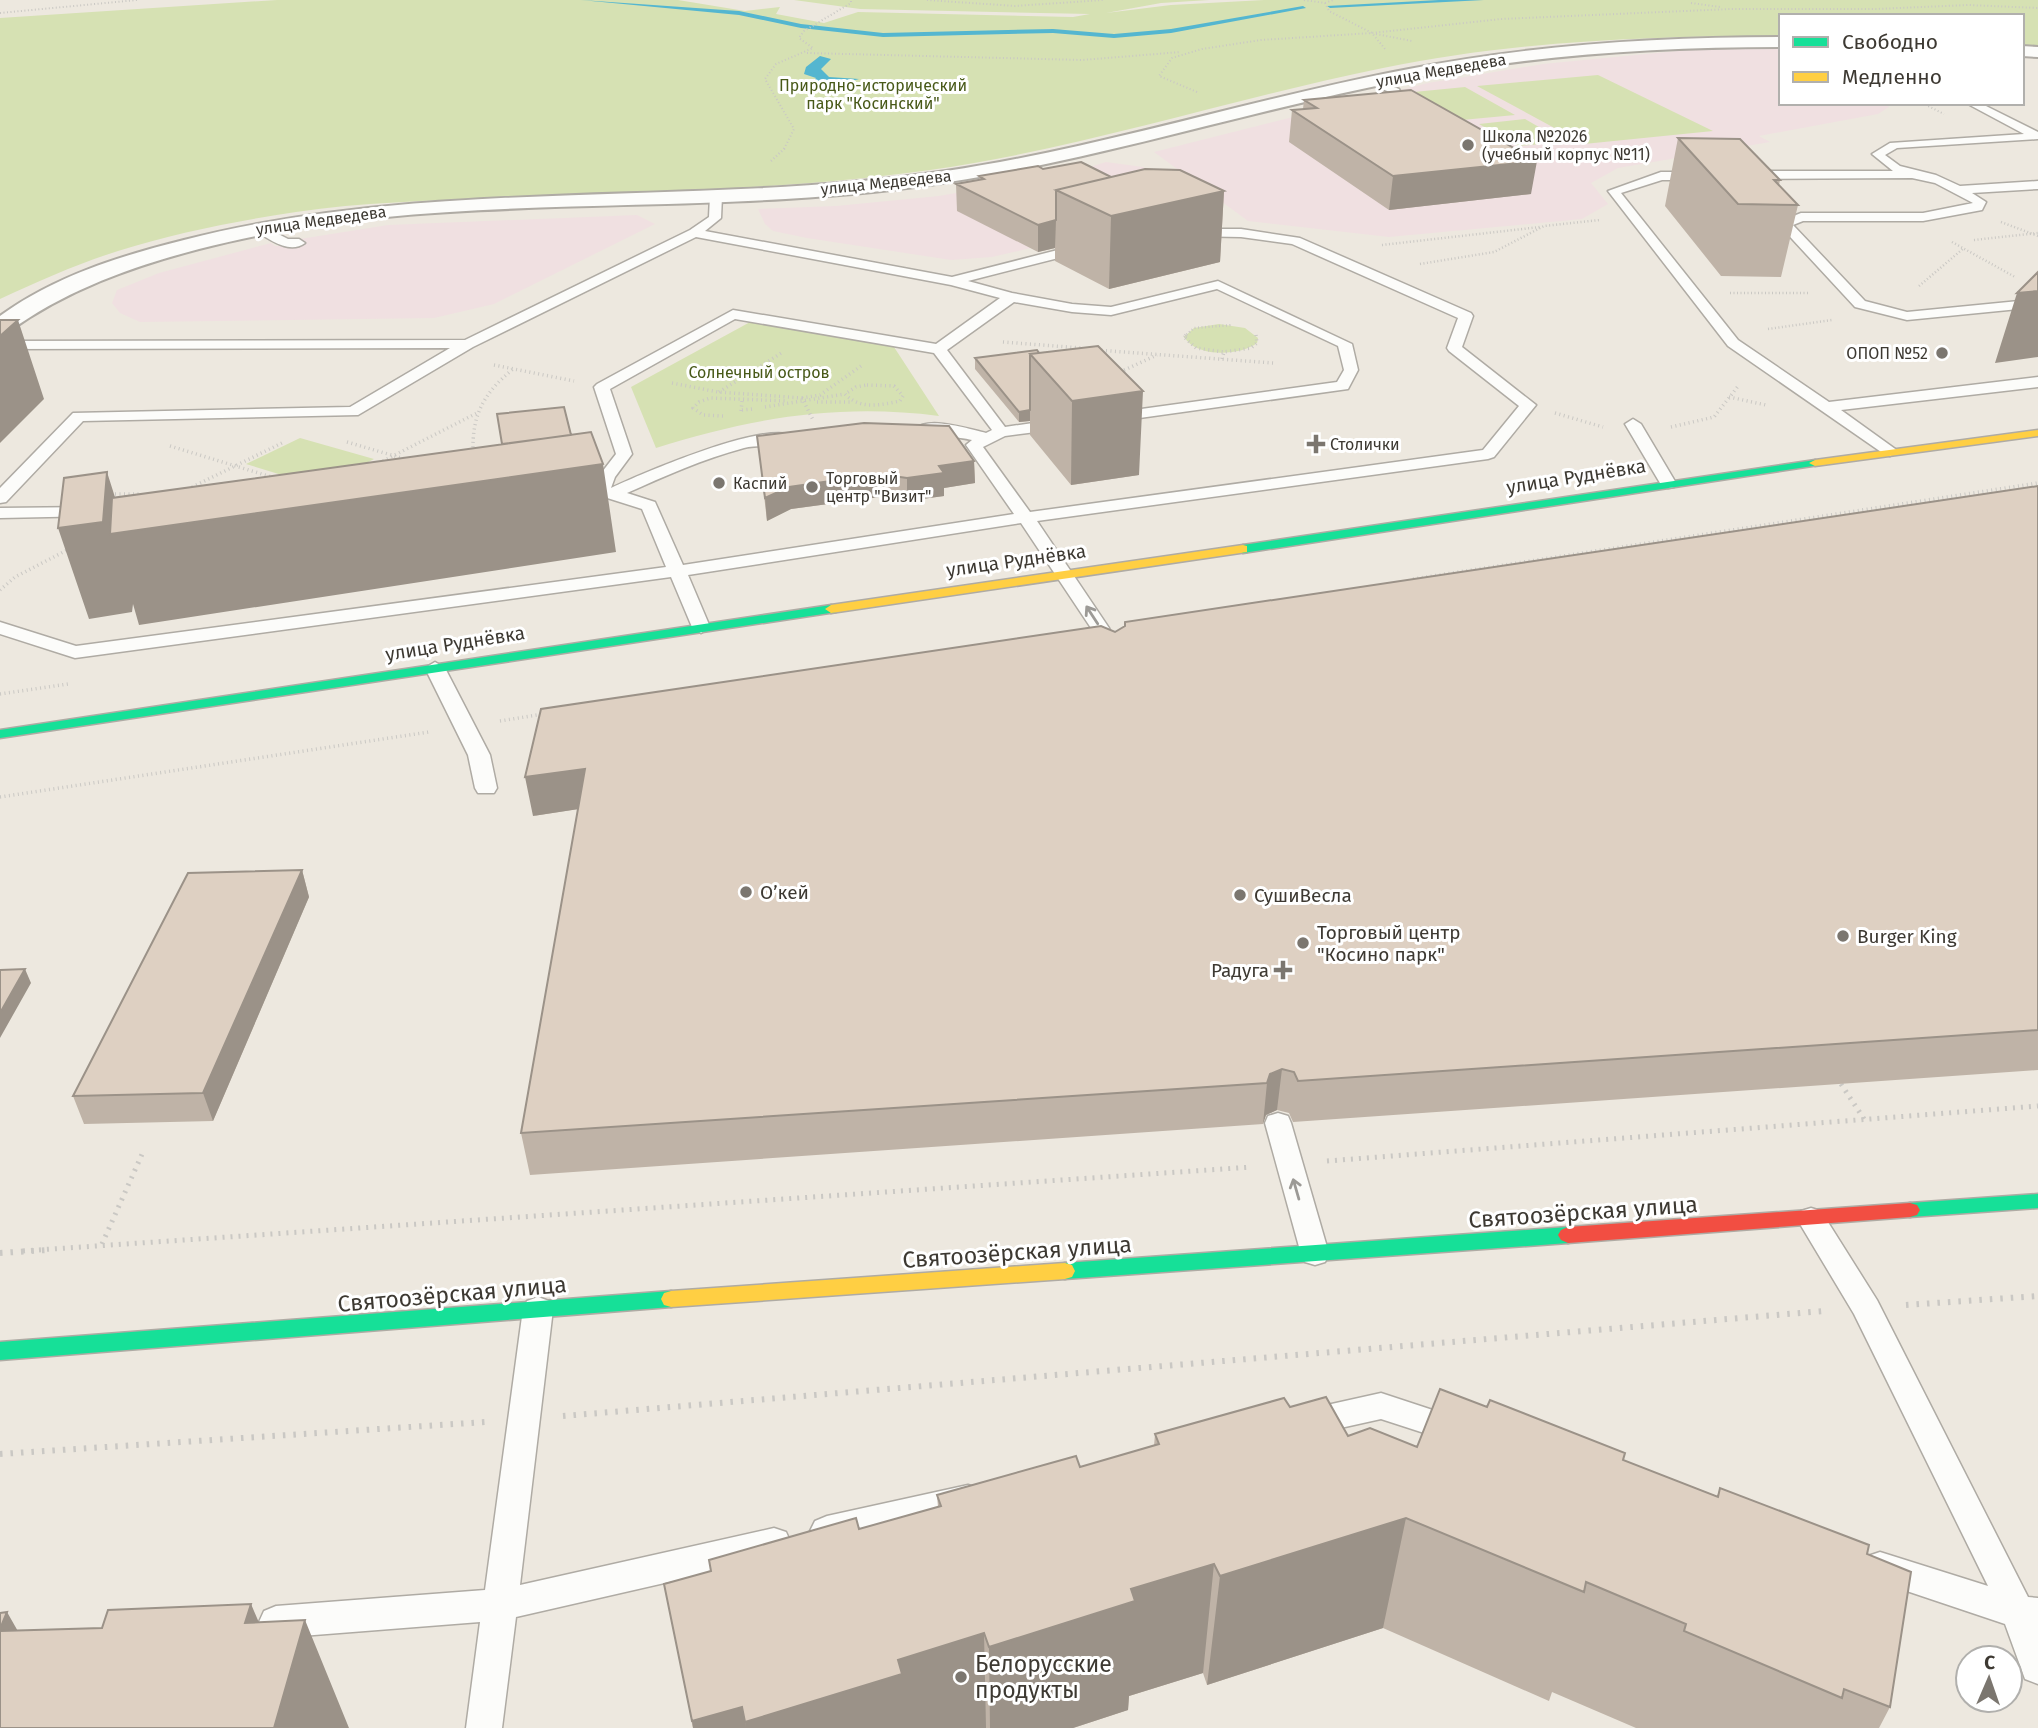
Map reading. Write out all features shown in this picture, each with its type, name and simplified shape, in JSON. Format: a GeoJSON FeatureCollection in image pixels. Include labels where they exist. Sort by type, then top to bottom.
{"type":"FeatureCollection","features":[{"type":"Feature","properties":{"kind":"street","name":"улица Медведева"},"geometry":{"type":"LineString","coordinates":[[0,327],[59,292],[113,267],[172,248],[311,219],[401,209],[716,196],[992,175],[1060,156],[1373,82],[1520,55],[1675,43],[1779,41]]}},
{"type":"Feature","properties":{"kind":"street","name":"улица Руднёвка"},"geometry":{"type":"LineString","coordinates":[[0,734],[1668,482],[2038,433]]}},
{"type":"Feature","properties":{"kind":"street","name":"Святоозёрская улица"},"geometry":{"type":"LineString","coordinates":[[0,1351],[538,1309],[2038,1201]]}},
{"type":"Feature","properties":{"kind":"lane"},"geometry":{"type":"LineString","coordinates":[[1598,48],[1616,56]]}},
{"type":"Feature","properties":{"kind":"lane"},"geometry":{"type":"LineString","coordinates":[[1373,82],[1395,91]]}},
{"type":"Feature","properties":{"kind":"lane"},"geometry":{"type":"LineString","coordinates":[[1975,105],[2038,136]]}},
{"type":"Feature","properties":{"kind":"lane"},"geometry":{"type":"LineString","coordinates":[[1908,174],[1885,163],[1878,154],[1894,145],[2038,136]]}},
{"type":"Feature","properties":{"kind":"lane"},"geometry":{"type":"LineString","coordinates":[[1891,451],[1733,343],[1614,191],[1661,176],[1908,174],[1935,179],[1980,202],[1978,207],[1923,217],[1801,217],[1785,224],[1860,304],[1907,316],[2038,303]]}},
{"type":"Feature","properties":{"kind":"lane"},"geometry":{"type":"LineString","coordinates":[[1958,190],[2038,185]]}},
{"type":"Feature","properties":{"kind":"lane"},"geometry":{"type":"LineString","coordinates":[[0,498],[79,416],[353,412],[468,344],[694,233],[715,218],[716,196]]}},
{"type":"Feature","properties":{"kind":"lane"},"geometry":{"type":"LineString","coordinates":[[259,228],[285,243],[299,243]]}},
{"type":"Feature","properties":{"kind":"lane"},"geometry":{"type":"LineString","coordinates":[[694,233],[952,282],[1011,297],[1111,311],[1218,285],[1345,344],[1351,370],[1343,386],[994,435],[945,429],[906,429]]}},
{"type":"Feature","properties":{"kind":"lane"},"geometry":{"type":"LineString","coordinates":[[0,628],[75,652],[678,571],[1028,517],[1488,454],[1528,405],[1454,348],[1466,316],[1295,241],[1241,233],[1179,233]]}},
{"type":"Feature","properties":{"kind":"lane"},"geometry":{"type":"LineString","coordinates":[[952,282],[1102,243]]}},
{"type":"Feature","properties":{"kind":"lane"},"geometry":{"type":"LineString","coordinates":[[607,492],[607,476],[624,454],[602,387],[733,314],[939,349],[1011,297]]}},
{"type":"Feature","properties":{"kind":"lane"},"geometry":{"type":"LineString","coordinates":[[0,345],[468,344]]}},
{"type":"Feature","properties":{"kind":"lane"},"geometry":{"type":"LineString","coordinates":[[939,349],[994,435]]}},
{"type":"Feature","properties":{"kind":"lane"},"geometry":{"type":"LineString","coordinates":[[1827,407],[2038,382]]}},
{"type":"Feature","properties":{"kind":"lane"},"geometry":{"type":"LineString","coordinates":[[1635,427],[1668,482]]}},
{"type":"Feature","properties":{"kind":"lane"},"geometry":{"type":"LineString","coordinates":[[561,496],[607,492],[744,443],[820,434]]}},
{"type":"Feature","properties":{"kind":"lane"},"geometry":{"type":"LineString","coordinates":[[994,435],[974,445],[1028,517],[1066,574],[1100,628],[1112,660]]}},
{"type":"Feature","properties":{"kind":"lane"},"geometry":{"type":"LineString","coordinates":[[607,492],[649,506],[701,627]]}},
{"type":"Feature","properties":{"kind":"lane"},"geometry":{"type":"LineString","coordinates":[[0,513],[114,512]]}},
{"type":"Feature","properties":{"kind":"lane"},"geometry":{"type":"LineString","coordinates":[[435,668],[479,755],[486,788]]}},
{"type":"Feature","properties":{"kind":"lane"},"geometry":{"type":"LineString","coordinates":[[1278,1123],[1315,1254]]}},
{"type":"Feature","properties":{"kind":"lane"},"geometry":{"type":"LineString","coordinates":[[1811,1219],[1866,1307],[2028,1613],[2038,1667]]}},
{"type":"Feature","properties":{"kind":"lane"},"geometry":{"type":"LineString","coordinates":[[484,1728],[538,1309]]}},
{"type":"Feature","properties":{"kind":"lane"},"geometry":{"type":"LineString","coordinates":[[1286,1427],[1381,1406],[1487,1440]]}},
{"type":"Feature","properties":{"kind":"lane"},"geometry":{"type":"LineString","coordinates":[[250,1625],[500,1605],[1002,1492]]}},
{"type":"Feature","properties":{"kind":"lane"},"geometry":{"type":"LineString","coordinates":[[1845,1556],[2028,1613]]}},
{"type":"Feature","properties":{"kind":"path"},"geometry":{"type":"LineString","coordinates":[[0,13],[136,0]]}},
{"type":"Feature","properties":{"kind":"path"},"geometry":{"type":"LineString","coordinates":[[763,168],[782,153],[794,129],[765,79],[776,64],[813,48],[799,38],[804,31],[851,2],[850,0]]}},
{"type":"Feature","properties":{"kind":"path"},"geometry":{"type":"LineString","coordinates":[[927,0],[954,4],[1050,6],[1103,0]]}},
{"type":"Feature","properties":{"kind":"path"},"geometry":{"type":"LineString","coordinates":[[1304,0],[1325,3],[1333,0]]}},
{"type":"Feature","properties":{"kind":"path"},"geometry":{"type":"LineString","coordinates":[[1325,3],[1329,11],[1371,33],[1386,50]]}},
{"type":"Feature","properties":{"kind":"path"},"geometry":{"type":"LineString","coordinates":[[807,52],[1082,60],[1188,52],[1273,38],[1371,33],[1502,19],[1619,12],[1876,9],[1968,5],[2038,8]]}},
{"type":"Feature","properties":{"kind":"path"},"geometry":{"type":"LineString","coordinates":[[1188,52],[1172,58],[1159,76],[1203,95]]}},
{"type":"Feature","properties":{"kind":"path"},"geometry":{"type":"LineString","coordinates":[[1321,252],[1600,220],[1628,209]]}},
{"type":"Feature","properties":{"kind":"path"},"geometry":{"type":"LineString","coordinates":[[1367,272],[1494,251],[1544,226]]}},
{"type":"Feature","properties":{"kind":"path"},"geometry":{"type":"LineString","coordinates":[[2014,276],[1952,242],[2038,233]]}},
{"type":"Feature","properties":{"kind":"path"},"geometry":{"type":"LineString","coordinates":[[1727,336],[1888,311],[1964,248]]}},
{"type":"Feature","properties":{"kind":"path"},"geometry":{"type":"LineString","coordinates":[[1694,293],[1849,293]]}},
{"type":"Feature","properties":{"kind":"path"},"geometry":{"type":"LineString","coordinates":[[1233,325],[1194,328],[1184,337],[1196,348],[1224,352],[1251,348],[1257,343],[1258,338],[1254,333]]}},
{"type":"Feature","properties":{"kind":"path"},"geometry":{"type":"LineString","coordinates":[[718,392],[819,328]]}},
{"type":"Feature","properties":{"kind":"path"},"geometry":{"type":"LineString","coordinates":[[953,338],[1081,348]]}},
{"type":"Feature","properties":{"kind":"path"},"geometry":{"type":"LineString","coordinates":[[1066,355],[1070,338]]}},
{"type":"Feature","properties":{"kind":"path"},"geometry":{"type":"LineString","coordinates":[[728,416],[709,417],[696,413],[693,408],[699,402],[710,398],[742,401],[802,400],[820,395],[896,342]]}},
{"type":"Feature","properties":{"kind":"path"},"geometry":{"type":"LineString","coordinates":[[1094,349],[1273,363]]}},
{"type":"Feature","properties":{"kind":"path"},"geometry":{"type":"LineString","coordinates":[[1222,359],[1224,352]]}},
{"type":"Feature","properties":{"kind":"path"},"geometry":{"type":"LineString","coordinates":[[448,355],[602,387]]}},
{"type":"Feature","properties":{"kind":"path"},"geometry":{"type":"LineString","coordinates":[[1120,373],[1157,355]]}},
{"type":"Feature","properties":{"kind":"path"},"geometry":{"type":"LineString","coordinates":[[637,368],[680,376],[670,382],[718,392],[802,400],[851,402],[865,405],[888,404],[900,401],[903,396],[894,386],[883,384],[856,387],[845,394],[802,400],[740,411],[742,401]]}},
{"type":"Feature","properties":{"kind":"path"},"geometry":{"type":"LineString","coordinates":[[474,459],[472,434],[480,401],[513,369]]}},
{"type":"Feature","properties":{"kind":"path"},"geometry":{"type":"LineString","coordinates":[[1528,405],[1606,428],[1681,427],[1714,417],[1737,385],[1785,378]]}},
{"type":"Feature","properties":{"kind":"path"},"geometry":{"type":"LineString","coordinates":[[845,394],[851,402]]}},
{"type":"Feature","properties":{"kind":"path"},"geometry":{"type":"LineString","coordinates":[[802,400],[820,434]]}},
{"type":"Feature","properties":{"kind":"path"},"geometry":{"type":"LineString","coordinates":[[371,467],[477,413]]}},
{"type":"Feature","properties":{"kind":"path"},"geometry":{"type":"LineString","coordinates":[[344,441],[405,459]]}},
{"type":"Feature","properties":{"kind":"path"},"geometry":{"type":"LineString","coordinates":[[162,444],[287,481]]}},
{"type":"Feature","properties":{"kind":"path"},"geometry":{"type":"LineString","coordinates":[[1401,581],[2038,483]]}},
{"type":"Feature","properties":{"kind":"path"},"geometry":{"type":"LineString","coordinates":[[0,797],[549,713]]}},
{"type":"Feature","properties":{"kind":"path"},"geometry":{"type":"LineString","coordinates":[[1841,1084],[1865,1119]]}},
{"type":"Feature","properties":{"kind":"path"},"geometry":{"type":"LineString","coordinates":[[0,1253],[1077,1180],[2038,1106]]}},
{"type":"Feature","properties":{"kind":"path"},"geometry":{"type":"LineString","coordinates":[[102,1244],[143,1152]]}},
{"type":"Feature","properties":{"kind":"path"},"geometry":{"type":"LineString","coordinates":[[0,1454],[523,1420],[1866,1307],[2038,1296]]}},
{"type":"Feature","properties":{"kind":"shaded area","name":"Школа №2026 (учебный корпус №11)"},"geometry":{"type":"Polygon","coordinates":[[[1779,48],[1779,105],[1889,107],[1878,114],[1759,136],[1770,142],[1618,168],[1591,183],[1608,204],[1582,219],[1389,237],[1248,221],[1154,152],[1428,83],[1543,64],[1687,50],[1779,48]]]}},
{"type":"Feature","properties":{"kind":"shaded area"},"geometry":{"type":"Polygon","coordinates":[[[1106,162],[1143,167],[1155,178],[1120,227],[992,257],[951,260],[807,238],[773,231],[765,224],[758,209],[836,206],[939,196],[1073,172],[1106,162]]]}},
{"type":"Feature","properties":{"kind":"shaded area"},"geometry":{"type":"Polygon","coordinates":[[[637,215],[655,224],[494,304],[434,318],[140,322],[120,313],[112,303],[117,290],[159,273],[271,243],[275,246],[299,246],[300,239],[388,225],[637,215]]]}},
{"type":"Feature","properties":{"kind":"green space","name":"Природно-исторический парк \"Косинский\""},"geometry":{"type":"Polygon","coordinates":[[[277,0],[678,0],[745,11],[780,7],[776,14],[824,23],[858,12],[1073,17],[1090,14],[860,9],[794,0],[1209,0],[1161,3],[1106,13],[1171,5],[1264,0],[2038,0],[2038,47],[2024,46],[2024,14],[1779,14],[1779,36],[1581,42],[1432,59],[1326,80],[1044,149],[930,170],[768,186],[370,204],[273,216],[184,233],[118,251],[58,273],[0,299],[0,18],[277,0]]]}},
{"type":"Feature","properties":{"kind":"green space"},"geometry":{"type":"Polygon","coordinates":[[[1598,75],[1713,131],[1584,144],[1477,86],[1598,75]]]}},
{"type":"Feature","properties":{"kind":"green space"},"geometry":{"type":"Polygon","coordinates":[[[1465,87],[1515,115],[1462,120],[1414,92],[1465,87]]]}},
{"type":"Feature","properties":{"kind":"green space"},"geometry":{"type":"Polygon","coordinates":[[[1525,119],[1565,142],[1518,146],[1479,124],[1525,119]]]}},
{"type":"Feature","properties":{"kind":"green space","name":"Солнечный остров"},"geometry":{"type":"Polygon","coordinates":[[[752,321],[894,347],[939,416],[866,411],[796,416],[691,437],[656,448],[631,387],[752,321]]]}},
{"type":"Feature","properties":{"kind":"green space"},"geometry":{"type":"Polygon","coordinates":[[[1219,324],[1245,328],[1258,338],[1257,343],[1240,350],[1219,353],[1198,349],[1184,337],[1194,328],[1219,324]]]}},
{"type":"Feature","properties":{"kind":"green space"},"geometry":{"type":"Polygon","coordinates":[[[300,438],[374,459],[321,487],[246,464],[300,438]]]}},
{"type":"Feature","properties":{"kind":"water"},"geometry":{"type":"Polygon","coordinates":[[[820,56],[831,59],[821,69],[829,77],[859,79],[816,91],[808,89],[816,78],[804,74],[806,67],[820,56]]]}},
{"type":"Feature","properties":{"kind":"building"},"geometry":{"type":"Polygon","coordinates":[[[1411,90],[1537,161],[1393,176],[1292,110],[1317,108],[1304,100],[1411,90]]]}},
{"type":"Feature","properties":{"kind":"building"},"geometry":{"type":"Polygon","coordinates":[[[1678,138],[1740,139],[1780,180],[1774,180],[1798,205],[1738,204],[1678,138]]]}},
{"type":"Feature","properties":{"kind":"building"},"geometry":{"type":"Polygon","coordinates":[[[1081,162],[1111,177],[1056,190],[1056,220],[1038,225],[956,184],[984,179],[979,176],[1081,162]]]}},
{"type":"Feature","properties":{"kind":"building"},"geometry":{"type":"Polygon","coordinates":[[[1145,169],[1180,170],[1224,191],[1111,216],[1056,190],[1145,169]]]}},
{"type":"Feature","properties":{"kind":"building"},"geometry":{"type":"Polygon","coordinates":[[[2038,272],[2038,291],[2017,293],[2038,272]]]}},
{"type":"Feature","properties":{"kind":"building"},"geometry":{"type":"Polygon","coordinates":[[[0,320],[18,320],[0,336],[0,320]]]}},
{"type":"Feature","properties":{"kind":"building"},"geometry":{"type":"Polygon","coordinates":[[[1098,346],[1143,391],[1072,401],[1030,354],[1098,346]]]}},
{"type":"Feature","properties":{"kind":"building"},"geometry":{"type":"Polygon","coordinates":[[[1037,350],[1039,353],[1030,354],[1030,410],[1019,412],[975,358],[1037,350]]]}},
{"type":"Feature","properties":{"kind":"building"},"geometry":{"type":"Polygon","coordinates":[[[564,407],[571,435],[502,444],[497,414],[564,407]]]}},
{"type":"Feature","properties":{"kind":"building"},"geometry":{"type":"Polygon","coordinates":[[[864,423],[949,426],[974,461],[939,466],[944,473],[907,478],[879,474],[789,487],[765,498],[757,436],[864,423]]]}},
{"type":"Feature","properties":{"kind":"building"},"geometry":{"type":"Polygon","coordinates":[[[591,432],[603,464],[110,534],[112,498],[591,432]]]}},
{"type":"Feature","properties":{"kind":"building"},"geometry":{"type":"Polygon","coordinates":[[[107,472],[103,522],[58,528],[64,478],[107,472]]]}},
{"type":"Feature","properties":{"kind":"building","name":"Торговый центр \"Косино парк\""},"geometry":{"type":"Polygon","coordinates":[[[2038,486],[2038,1030],[1298,1081],[1294,1072],[1282,1069],[1270,1074],[1267,1083],[521,1133],[585,769],[525,777],[541,709],[1101,626],[1115,632],[1125,626],[1125,622],[2038,486]]]}},
{"type":"Feature","properties":{"kind":"building"},"geometry":{"type":"Polygon","coordinates":[[[302,870],[203,1093],[73,1096],[188,873],[302,870]]]}},
{"type":"Feature","properties":{"kind":"building"},"geometry":{"type":"Polygon","coordinates":[[[25,969],[0,1013],[0,970],[25,969]]]}},
{"type":"Feature","properties":{"kind":"building"},"geometry":{"type":"Polygon","coordinates":[[[1440,1389],[1487,1407],[1490,1400],[1625,1453],[1623,1460],[1718,1497],[1720,1488],[1869,1545],[1867,1554],[1911,1572],[1890,1707],[1844,1689],[1842,1698],[1684,1631],[1686,1624],[1586,1582],[1584,1592],[1406,1518],[1220,1576],[1214,1564],[1131,1589],[1135,1601],[989,1647],[984,1633],[898,1660],[902,1674],[745,1722],[742,1707],[692,1721],[664,1584],[711,1571],[709,1560],[856,1518],[859,1529],[941,1506],[937,1495],[1076,1456],[1080,1467],[1159,1444],[1155,1434],[1284,1398],[1290,1407],[1326,1397],[1348,1436],[1370,1428],[1417,1447],[1440,1389]]]}},
{"type":"Feature","properties":{"kind":"building"},"geometry":{"type":"Polygon","coordinates":[[[251,1604],[245,1623],[305,1620],[274,1728],[0,1728],[0,1631],[102,1628],[108,1610],[251,1604]]]}},
{"type":"Feature","properties":{"kind":"building"},"geometry":{"type":"Polygon","coordinates":[[[7,1612],[0,1629],[0,1613],[7,1612]]]}},
{"type":"Feature","properties":{"kind":"waterway"},"geometry":{"type":"LineString","coordinates":[[584,0],[739,13],[801,26],[883,35],[1053,31],[1114,36],[1171,31],[1303,8]]}},
{"type":"Feature","properties":{"kind":"waterway"},"geometry":{"type":"LineString","coordinates":[[1330,6],[1481,0]]}},
{"type":"Feature","properties":{"kind":"traffic: fast"},"geometry":{"type":"LineString","coordinates":[[1243,549],[1815,463]]}},
{"type":"Feature","properties":{"kind":"traffic: fast"},"geometry":{"type":"LineString","coordinates":[[0,734],[831,609]]}},
{"type":"Feature","properties":{"kind":"traffic: fast"},"geometry":{"type":"LineString","coordinates":[[1910,1210],[2038,1201]]}},
{"type":"Feature","properties":{"kind":"traffic: fast"},"geometry":{"type":"LineString","coordinates":[[1065,1271],[1568,1235]]}},
{"type":"Feature","properties":{"kind":"traffic: fast"},"geometry":{"type":"LineString","coordinates":[[0,1351],[671,1299]]}},
{"type":"Feature","properties":{"kind":"traffic: slow"},"geometry":{"type":"LineString","coordinates":[[1815,463],[2038,433]]}},
{"type":"Feature","properties":{"kind":"traffic: slow"},"geometry":{"type":"LineString","coordinates":[[831,609],[1243,549]]}},
{"type":"Feature","properties":{"kind":"traffic: slow"},"geometry":{"type":"LineString","coordinates":[[671,1299],[1065,1271]]}},
{"type":"Feature","properties":{"kind":"traffic: jam"},"geometry":{"type":"LineString","coordinates":[[1568,1235],[1910,1210]]}},
{"type":"Feature","properties":{"kind":"place","name":"Школа №2026 (учебный корпус №11)"},"geometry":{"type":"Point","coordinates":[1468,145]}},
{"type":"Feature","properties":{"kind":"place","name":"ОПОП №52"},"geometry":{"type":"Point","coordinates":[1942,353]}},
{"type":"Feature","properties":{"kind":"place","name":"Столички"},"geometry":{"type":"Point","coordinates":[1316,444]}},
{"type":"Feature","properties":{"kind":"place","name":"Каспий"},"geometry":{"type":"Point","coordinates":[719,483]}},
{"type":"Feature","properties":{"kind":"place","name":"Торговый центр \"Визит\""},"geometry":{"type":"Point","coordinates":[812,487]}},
{"type":"Feature","properties":{"kind":"place","name":"О’кей"},"geometry":{"type":"Point","coordinates":[746,892]}},
{"type":"Feature","properties":{"kind":"place","name":"СушиВесла"},"geometry":{"type":"Point","coordinates":[1240,895]}},
{"type":"Feature","properties":{"kind":"place","name":"Burger King"},"geometry":{"type":"Point","coordinates":[1843,936]}},
{"type":"Feature","properties":{"kind":"place","name":"Торговый центр \"Косино парк\""},"geometry":{"type":"Point","coordinates":[1303,943]}},
{"type":"Feature","properties":{"kind":"place","name":"Радуга"},"geometry":{"type":"Point","coordinates":[1283,970]}},
{"type":"Feature","properties":{"kind":"place","name":"Белорусские продукты"},"geometry":{"type":"Point","coordinates":[961,1677]}}]}
